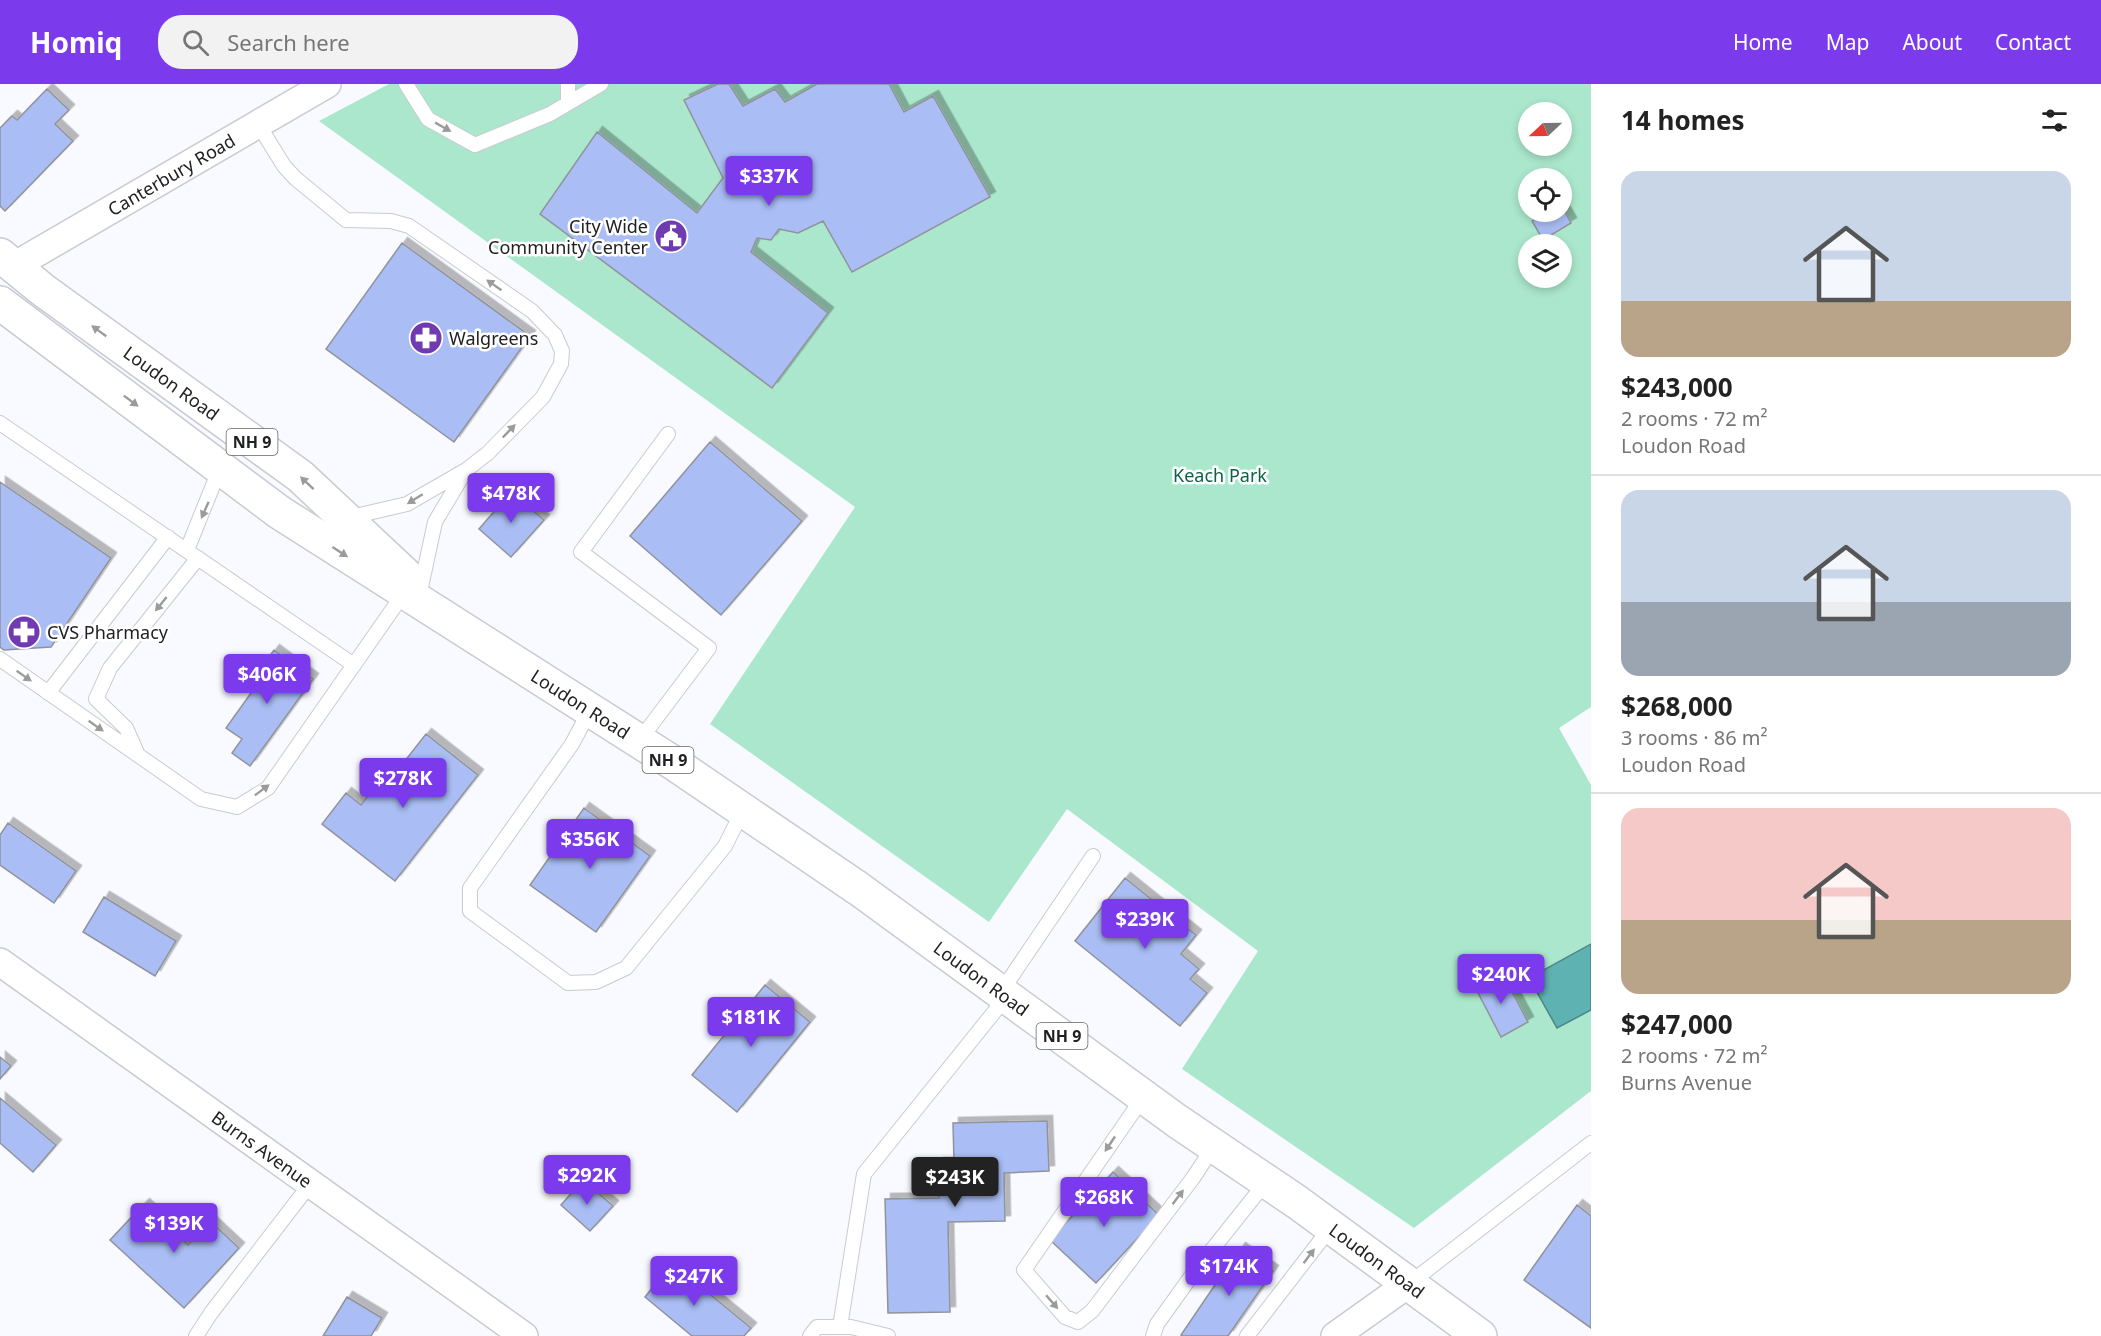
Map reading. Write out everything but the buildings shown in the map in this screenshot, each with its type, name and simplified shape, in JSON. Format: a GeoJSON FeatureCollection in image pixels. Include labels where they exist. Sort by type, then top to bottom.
{"type":"FeatureCollection","features":[{"type":"Feature","properties":{"kind":"main road","name":"Loudon Road"},"geometry":{"type":"LineString","coordinates":[[7,261],[43,290],[300,476],[345,519],[413,591]]}},
{"type":"Feature","properties":{"kind":"main road","name":"Loudon Road"},"geometry":{"type":"LineString","coordinates":[[0,303],[279,512],[413,591],[473,637],[639,741],[859,889],[1480,1336]]}},
{"type":"Feature","properties":{"kind":"street","name":"Canterbury Road"},"geometry":{"type":"LineString","coordinates":[[7,261],[327,84]]}},
{"type":"Feature","properties":{"kind":"street","name":"Burns Avenue"},"geometry":{"type":"LineString","coordinates":[[0,962],[524,1336]]}},
{"type":"Feature","properties":{"kind":"street"},"geometry":{"type":"LineString","coordinates":[[1335,1336],[1408,1284]]}},
{"type":"Feature","properties":{"kind":"lane"},"geometry":{"type":"LineString","coordinates":[[406,84],[428,119],[475,145],[550,114],[601,84]]}},
{"type":"Feature","properties":{"kind":"lane"},"geometry":{"type":"LineString","coordinates":[[568,84],[568,103]]}},
{"type":"Feature","properties":{"kind":"lane"},"geometry":{"type":"LineString","coordinates":[[258,124],[284,166],[295,178],[346,220],[392,221],[409,226],[532,311],[555,335],[562,351],[561,364],[543,397],[488,453],[466,470],[407,504],[345,519]]}},
{"type":"Feature","properties":{"kind":"lane"},"geometry":{"type":"LineString","coordinates":[[0,423],[354,665]]}},
{"type":"Feature","properties":{"kind":"lane"},"geometry":{"type":"LineString","coordinates":[[639,741],[709,648],[580,552],[668,434]]}},
{"type":"Feature","properties":{"kind":"lane"},"geometry":{"type":"LineString","coordinates":[[138,755],[126,728],[96,699],[110,669],[193,554],[220,468]]}},
{"type":"Feature","properties":{"kind":"lane"},"geometry":{"type":"LineString","coordinates":[[0,659],[201,799],[237,807],[268,788],[354,665],[413,591],[435,522],[466,470]]}},
{"type":"Feature","properties":{"kind":"lane"},"geometry":{"type":"LineString","coordinates":[[48,693],[168,537]]}},
{"type":"Feature","properties":{"kind":"lane"},"geometry":{"type":"LineString","coordinates":[[590,710],[572,744],[470,888],[470,911],[568,983],[596,982],[626,968],[724,846],[743,810]]}},
{"type":"Feature","properties":{"kind":"lane"},"geometry":{"type":"LineString","coordinates":[[840,1327],[864,1174],[1004,994],[1093,856]]}},
{"type":"Feature","properties":{"kind":"lane"},"geometry":{"type":"LineString","coordinates":[[1144,1096],[1024,1270],[1065,1317],[1078,1322],[1092,1311],[1193,1178],[1214,1146]]}},
{"type":"Feature","properties":{"kind":"lane"},"geometry":{"type":"LineString","coordinates":[[1408,1284],[1444,1259],[1591,1143]]}},
{"type":"Feature","properties":{"kind":"lane"},"geometry":{"type":"LineString","coordinates":[[1153,1336],[1157,1324],[1195,1271],[1266,1182]]}},
{"type":"Feature","properties":{"kind":"lane"},"geometry":{"type":"LineString","coordinates":[[196,1336],[310,1183]]}},
{"type":"Feature","properties":{"kind":"lane"},"geometry":{"type":"LineString","coordinates":[[1247,1336],[1331,1227]]}},
{"type":"Feature","properties":{"kind":"lane"},"geometry":{"type":"LineString","coordinates":[[810,1336],[817,1327],[840,1327],[888,1336]]}},
{"type":"Feature","properties":{"kind":"green space","name":"Keach Park"},"geometry":{"type":"Polygon","coordinates":[[[389,84],[1591,84],[1591,707],[1559,728],[1591,785],[1591,1091],[1414,1228],[1182,1069],[1258,951],[1067,809],[989,922],[710,724],[855,507],[319,121],[389,84]]]}},
{"type":"Feature","properties":{"kind":"water"},"geometry":{"type":"Polygon","coordinates":[[[1591,944],[1591,1010],[1557,1028],[1529,978],[1591,944]]]}},
{"type":"Feature","properties":{"kind":"place","name":"City Wide Community Center"},"geometry":{"type":"Point","coordinates":[671,236]}},
{"type":"Feature","properties":{"kind":"place","name":"Walgreens"},"geometry":{"type":"Point","coordinates":[426,338]}},
{"type":"Feature","properties":{"kind":"place","name":"CVS Pharmacy"},"geometry":{"type":"Point","coordinates":[24,632]}}]}
